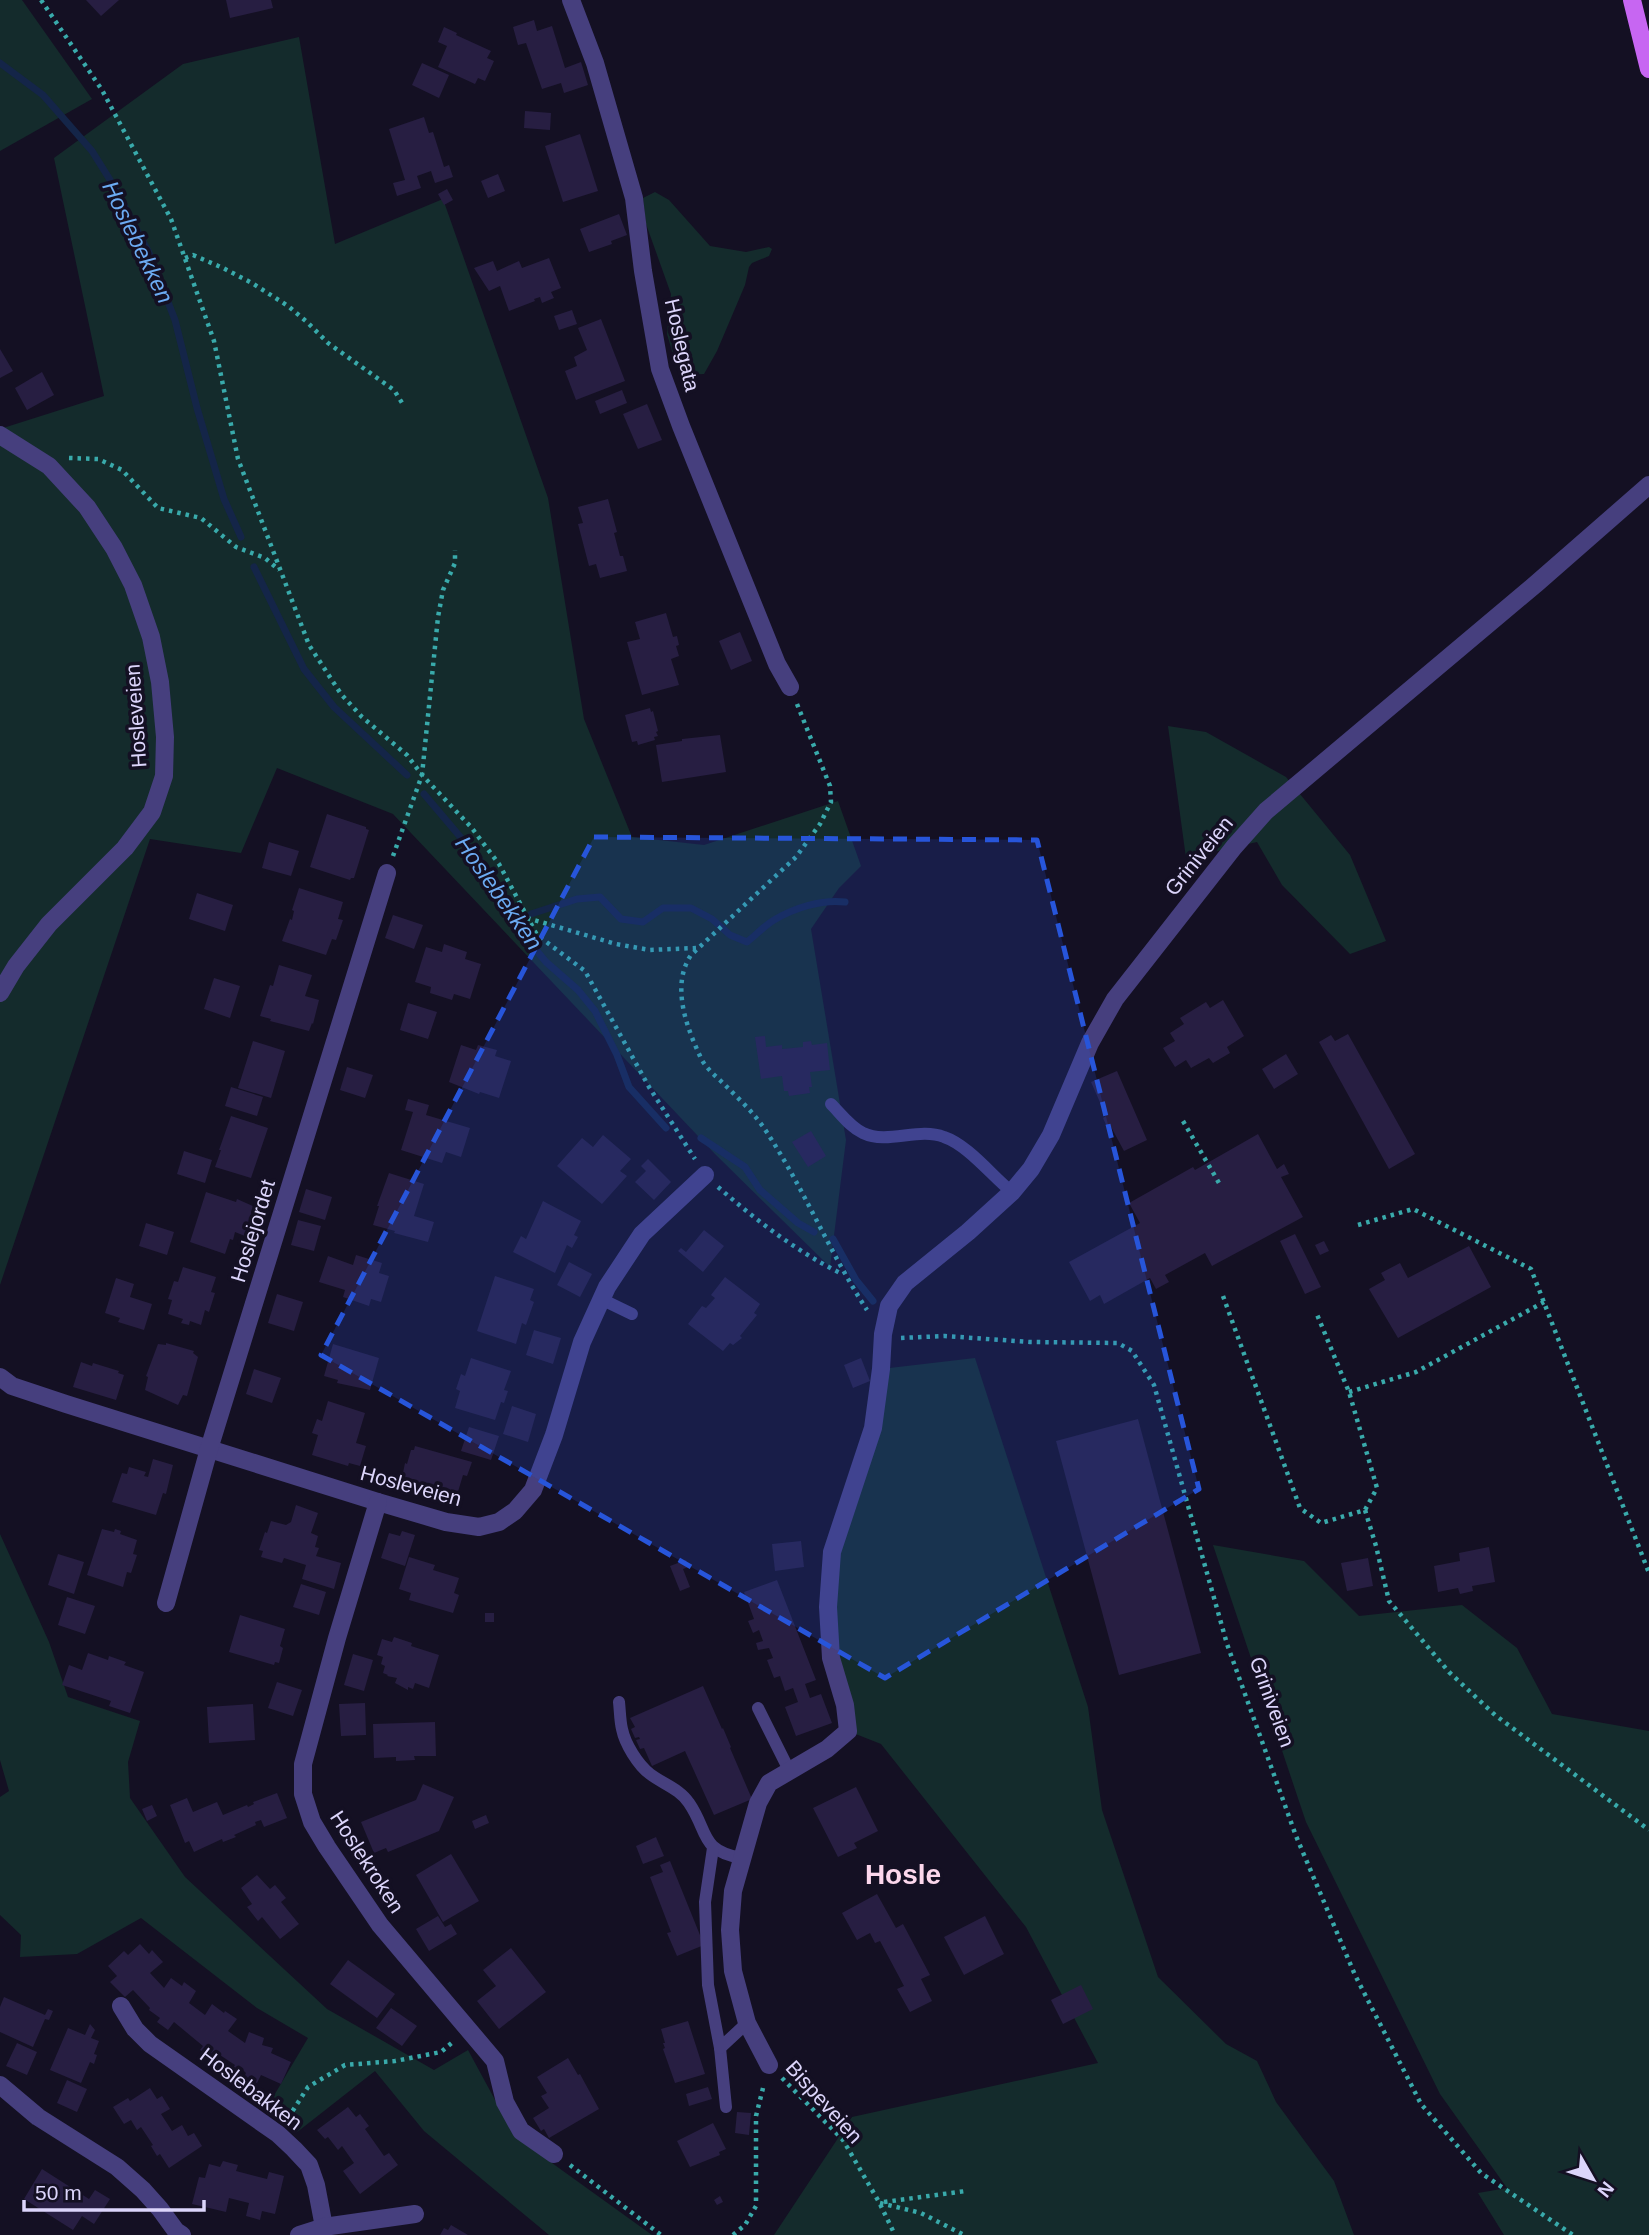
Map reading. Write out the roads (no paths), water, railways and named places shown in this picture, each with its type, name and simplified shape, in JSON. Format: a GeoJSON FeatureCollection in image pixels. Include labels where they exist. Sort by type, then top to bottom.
{"type":"FeatureCollection","features":[{"type":"Feature","properties":{"kind":"main road"},"geometry":{"type":"LineString","coordinates":[[1632,0],[1649,69]]}},
{"type":"Feature","properties":{"kind":"street","name":"Hoslegata"},"geometry":{"type":"LineString","coordinates":[[571,0],[594,63],[634,198],[660,369],[777,664],[790,687]]}},
{"type":"Feature","properties":{"kind":"street","name":"Hosleveien"},"geometry":{"type":"LineString","coordinates":[[0,435],[49,466],[87,507],[114,548],[133,585],[151,637],[160,682],[165,737],[164,776],[152,811],[125,848],[49,924],[16,966],[0,993]]}},
{"type":"Feature","properties":{"kind":"street","name":"Griniveien"},"geometry":{"type":"LineString","coordinates":[[769,2065],[747,2023],[733,1971],[730,1930],[733,1891],[758,1803],[769,1783],[827,1749],[848,1731],[845,1705],[831,1658],[828,1607],[832,1552],[873,1428],[888,1306],[905,1283],[968,1232],[1012,1192],[1031,1169],[1051,1135],[1090,1043],[1115,999],[1234,847],[1266,811],[1649,485]]}},
{"type":"Feature","properties":{"kind":"street","name":"Hoslejordet"},"geometry":{"type":"LineString","coordinates":[[166,1603],[209,1449],[387,873]]}},
{"type":"Feature","properties":{"kind":"street","name":"Hosleveien"},"geometry":{"type":"LineString","coordinates":[[0,1377],[12,1386],[446,1522],[479,1527],[499,1522],[515,1511],[533,1490],[554,1435],[582,1342],[601,1299],[642,1234],[705,1175]]}},
{"type":"Feature","properties":{"kind":"street","name":"Hoslekroken"},"geometry":{"type":"LineString","coordinates":[[378,1502],[303,1764],[303,1794],[312,1822],[380,1925],[495,2061],[505,2102],[521,2131],[554,2154]]}},
{"type":"Feature","properties":{"kind":"street","name":"Hoslebakken"},"geometry":{"type":"LineString","coordinates":[[121,2006],[135,2029],[150,2043],[278,2134],[309,2165],[316,2185],[324,2227]]}},
{"type":"Feature","properties":{"kind":"street"},"geometry":{"type":"LineString","coordinates":[[0,2085],[38,2117],[117,2167],[143,2190],[182,2235]]}},
{"type":"Feature","properties":{"kind":"street"},"geometry":{"type":"LineString","coordinates":[[299,2235],[324,2227],[382,2228],[415,2214]]}},
{"type":"Feature","properties":{"kind":"lane"},"geometry":{"type":"LineString","coordinates":[[831,1104],[851,1125],[868,1135],[884,1137],[916,1133],[946,1137],[1012,1192]]}},
{"type":"Feature","properties":{"kind":"lane"},"geometry":{"type":"LineString","coordinates":[[601,1299],[632,1314]]}},
{"type":"Feature","properties":{"kind":"lane"},"geometry":{"type":"LineString","coordinates":[[619,1702],[622,1731],[637,1760],[650,1774],[667,1783],[689,1801],[713,1849],[705,1902],[708,1985],[720,2048],[726,2107]]}},
{"type":"Feature","properties":{"kind":"lane"},"geometry":{"type":"LineString","coordinates":[[758,1708],[789,1770]]}},
{"type":"Feature","properties":{"kind":"lane"},"geometry":{"type":"LineString","coordinates":[[713,1849],[741,1858]]}},
{"type":"Feature","properties":{"kind":"lane"},"geometry":{"type":"LineString","coordinates":[[720,2048],[747,2023]]}},
{"type":"Feature","properties":{"kind":"waterway","name":"Hoslebekken"},"geometry":{"type":"LineString","coordinates":[[0,63],[43,95],[92,151],[149,253],[175,320],[224,499],[241,537]]}},
{"type":"Feature","properties":{"kind":"waterway","name":"Hoslebekken"},"geometry":{"type":"LineString","coordinates":[[254,567],[304,669],[334,707],[407,775]]}},
{"type":"Feature","properties":{"kind":"waterway","name":"Hoslebekken"},"geometry":{"type":"LineString","coordinates":[[424,794],[479,859],[506,909],[527,939],[595,1011],[617,1055],[629,1087],[666,1128]]}},
{"type":"Feature","properties":{"kind":"waterway"},"geometry":{"type":"LineString","coordinates":[[531,914],[577,899],[600,897],[621,919],[643,922],[663,908],[691,908],[712,919],[730,935],[747,942],[770,922],[790,912],[818,903],[845,902]]}},
{"type":"Feature","properties":{"kind":"waterway","name":"Hoslebekken"},"geometry":{"type":"LineString","coordinates":[[701,1138],[745,1167],[760,1190],[798,1223],[814,1232]]}},
{"type":"Feature","properties":{"kind":"waterway","name":"Hoslebekken"},"geometry":{"type":"LineString","coordinates":[[833,1239],[856,1280],[873,1301]]}},
{"type":"Feature","properties":{"kind":"district","name":"Hosle"},"geometry":{"type":"Point","coordinates":[903,1874]}}]}
